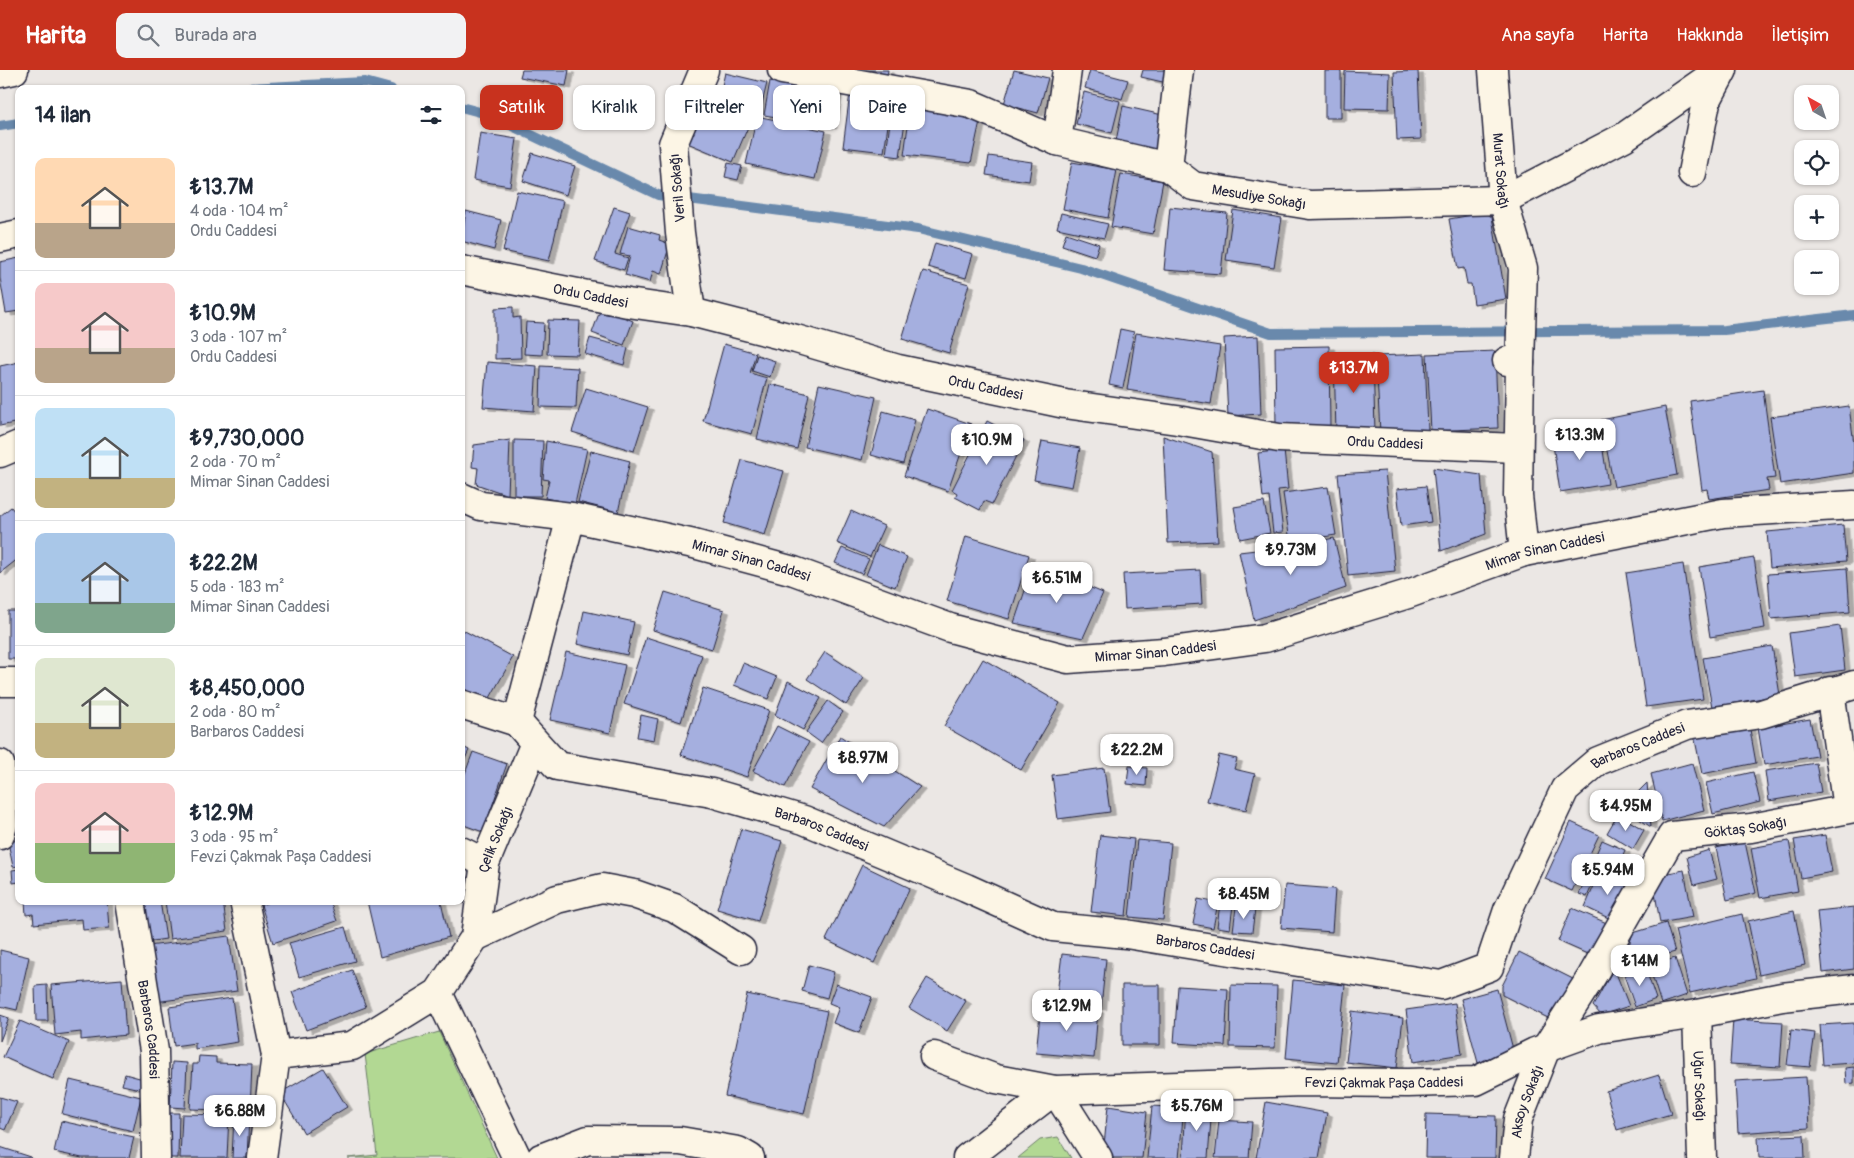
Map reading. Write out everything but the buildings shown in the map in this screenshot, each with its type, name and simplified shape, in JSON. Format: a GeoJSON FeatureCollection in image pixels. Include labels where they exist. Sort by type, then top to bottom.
{"type":"FeatureCollection","features":[{"type":"Feature","properties":{"kind":"street"},"geometry":{"type":"LineString","coordinates":[[0,73],[14,70]]}},
{"type":"Feature","properties":{"kind":"street","name":"Veril Sokağı"},"geometry":{"type":"LineString","coordinates":[[691,312],[680,233],[673,144],[704,70]]}},
{"type":"Feature","properties":{"kind":"street","name":"Mesudiye Sokağı"},"geometry":{"type":"LineString","coordinates":[[782,70],[971,104],[1057,141],[1168,167],[1194,186],[1310,205],[1503,200],[1624,137],[1722,70]]}},
{"type":"Feature","properties":{"kind":"street"},"geometry":{"type":"LineString","coordinates":[[1057,141],[1067,70]]}},
{"type":"Feature","properties":{"kind":"street"},"geometry":{"type":"LineString","coordinates":[[1168,167],[1179,70]]}},
{"type":"Feature","properties":{"kind":"street","name":"Murat Sokağı"},"geometry":{"type":"LineString","coordinates":[[1493,70],[1503,200],[1522,268],[1514,362],[1517,448]]}},
{"type":"Feature","properties":{"kind":"street","name":"Mesudiye Sokağı"},"geometry":{"type":"LineString","coordinates":[[1692,173],[1706,102],[1722,70]]}},
{"type":"Feature","properties":{"kind":"street"},"geometry":{"type":"LineString","coordinates":[[0,238],[15,235]]}},
{"type":"Feature","properties":{"kind":"street","name":"Ordu Caddesi"},"geometry":{"type":"LineString","coordinates":[[465,271],[628,303],[691,312],[796,339],[898,369],[1065,404],[1177,420],[1279,438],[1517,448]]}},
{"type":"Feature","properties":{"kind":"street"},"geometry":{"type":"LineString","coordinates":[[0,453],[15,447]]}},
{"type":"Feature","properties":{"kind":"street"},"geometry":{"type":"LineString","coordinates":[[1517,448],[1518,496],[1524,552]]}},
{"type":"Feature","properties":{"kind":"street","name":"Mimar Sinan Caddesi"},"geometry":{"type":"LineString","coordinates":[[465,499],[481,506],[571,517],[694,544],[794,571],[950,628],[1068,659],[1164,652],[1265,638],[1408,594],[1524,552],[1723,513],[1854,505]]}},
{"type":"Feature","properties":{"kind":"street"},"geometry":{"type":"LineString","coordinates":[[517,722],[571,517]]}},
{"type":"Feature","properties":{"kind":"street"},"geometry":{"type":"LineString","coordinates":[[0,682],[15,682]]}},
{"type":"Feature","properties":{"kind":"street"},"geometry":{"type":"LineString","coordinates":[[1842,688],[1850,808]]}},
{"type":"Feature","properties":{"kind":"street","name":"Barbaros Caddesi"},"geometry":{"type":"LineString","coordinates":[[465,705],[517,722],[557,766],[712,793],[804,820],[1053,927],[1126,934],[1441,985],[1489,967],[1508,910],[1564,789],[1598,761],[1687,726],[1761,714],[1842,688]]}},
{"type":"Feature","properties":{"kind":"street","name":"Çelik Sokağı"},"geometry":{"type":"LineString","coordinates":[[276,1055],[352,1046],[438,992],[475,937],[473,857],[535,743],[517,722]]}},
{"type":"Feature","properties":{"kind":"street"},"geometry":{"type":"LineString","coordinates":[[0,764],[3,825],[0,835]]}},
{"type":"Feature","properties":{"kind":"street","name":"Göktaş Sokağı"},"geometry":{"type":"LineString","coordinates":[[1546,1048],[1592,976],[1672,836],[1751,828],[1850,808]]}},
{"type":"Feature","properties":{"kind":"street"},"geometry":{"type":"LineString","coordinates":[[475,937],[557,899],[602,888],[634,894],[674,908],[741,950]]}},
{"type":"Feature","properties":{"kind":"street","name":"Barbaros Caddesi"},"geometry":{"type":"LineString","coordinates":[[131,905],[154,1051],[156,1158]]}},
{"type":"Feature","properties":{"kind":"street"},"geometry":{"type":"LineString","coordinates":[[245,905],[276,1055],[262,1158]]}},
{"type":"Feature","properties":{"kind":"street","name":"Fevzi Çakmak Paşa Caddesi"},"geometry":{"type":"LineString","coordinates":[[934,1056],[996,1079],[1054,1090],[1303,1082],[1408,1084],[1476,1081],[1546,1048],[1599,1029],[1697,1014],[1782,997],[1854,989]]}},
{"type":"Feature","properties":{"kind":"street"},"geometry":{"type":"LineString","coordinates":[[438,992],[518,1158]]}},
{"type":"Feature","properties":{"kind":"street","name":"Uğur Sokağı"},"geometry":{"type":"LineString","coordinates":[[1697,1014],[1702,1158]]}},
{"type":"Feature","properties":{"kind":"street","name":"Aksoy Sokağı"},"geometry":{"type":"LineString","coordinates":[[1514,1158],[1518,1119],[1546,1048]]}},
{"type":"Feature","properties":{"kind":"street"},"geometry":{"type":"LineString","coordinates":[[967,1158],[1054,1090],[1098,1158]]}},
{"type":"Feature","properties":{"kind":"street"},"geometry":{"type":"LineString","coordinates":[[541,1158],[588,1140],[680,1141],[738,1151],[750,1158]]}},
{"type":"Feature","properties":{"kind":"green space"},"geometry":{"type":"Polygon","coordinates":[[[439,1032],[497,1158],[348,1158],[377,1155],[365,1054],[439,1032]]]}},
{"type":"Feature","properties":{"kind":"green space"},"geometry":{"type":"Polygon","coordinates":[[[1058,1137],[1071,1158],[1018,1158],[1040,1140],[1058,1137]]]}},
{"type":"Feature","properties":{"kind":"waterway"},"geometry":{"type":"LineString","coordinates":[[306,85],[365,82],[376,85]]}},
{"type":"Feature","properties":{"kind":"waterway"},"geometry":{"type":"LineString","coordinates":[[465,108],[487,114],[658,195],[918,229],[1081,268],[1271,333],[1724,330],[1854,315]]}},
{"type":"Feature","properties":{"kind":"waterway"},"geometry":{"type":"LineString","coordinates":[[0,126],[15,124]]}}]}
